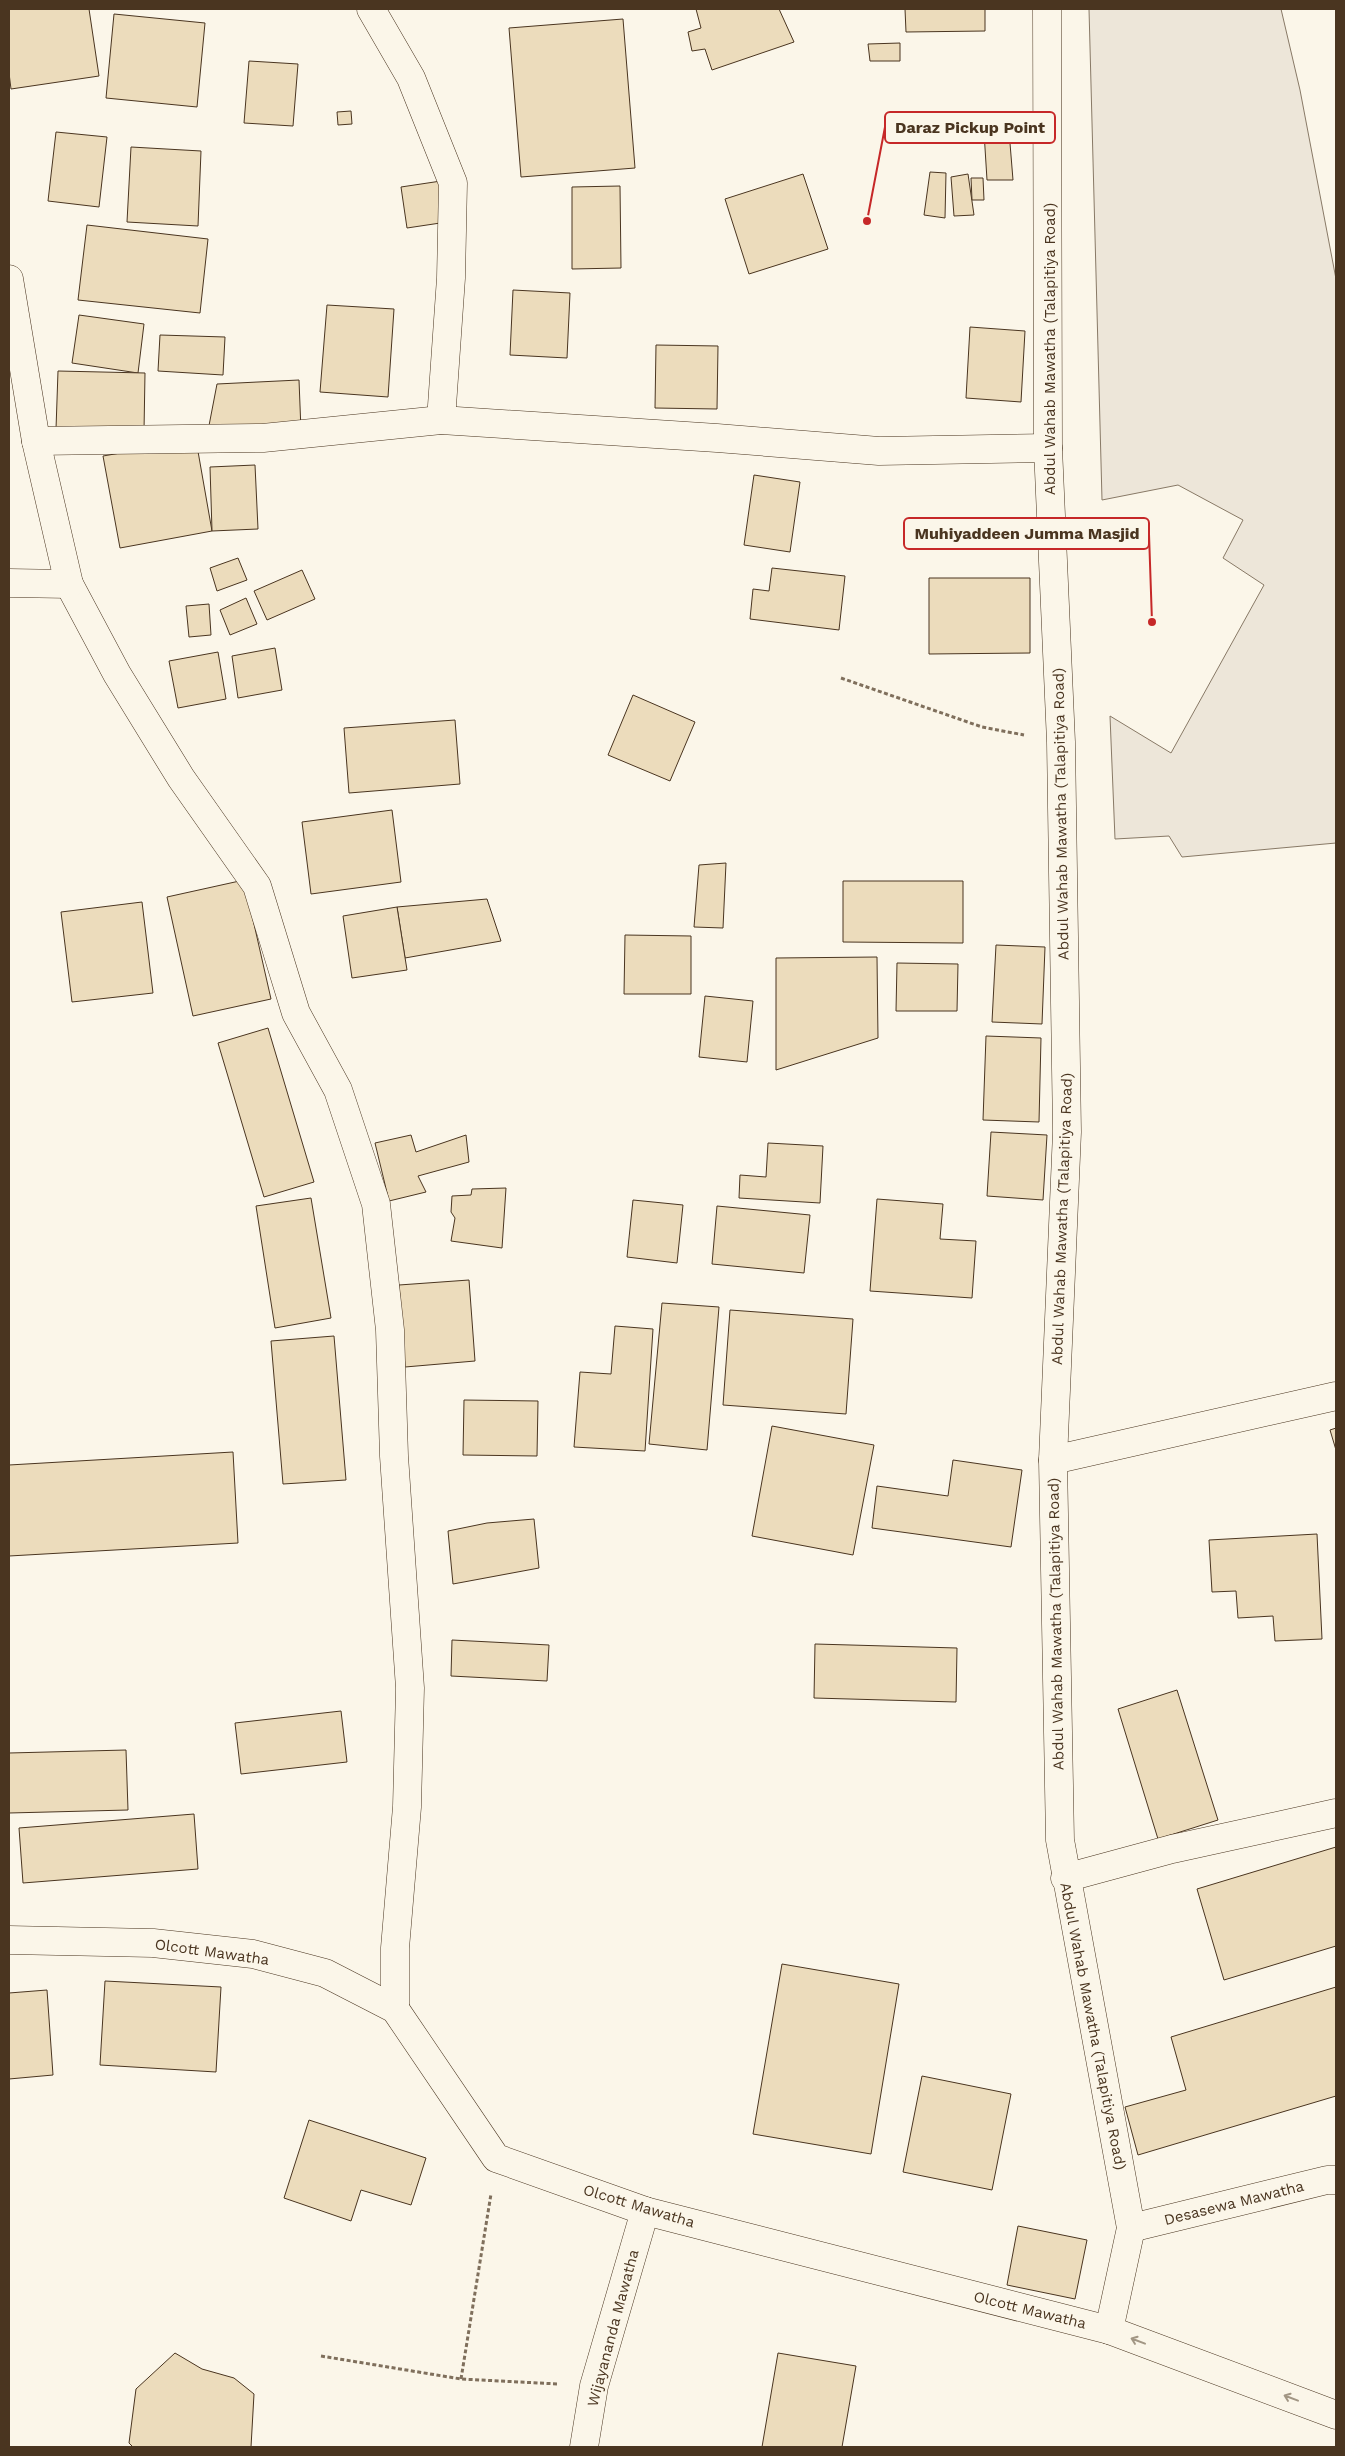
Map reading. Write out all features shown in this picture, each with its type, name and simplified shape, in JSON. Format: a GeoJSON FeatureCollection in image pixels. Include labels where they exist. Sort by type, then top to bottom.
{"type":"FeatureCollection","features":[{"type":"Feature","properties":{"kind":"street"},"geometry":{"type":"LineString","coordinates":[[371,9],[411,78],[453,183],[451,278],[441,420]]}},
{"type":"Feature","properties":{"kind":"street","name":"Abdul Wahab Mawatha (Talapitiya Road)"},"geometry":{"type":"LineString","coordinates":[[1047,9],[1048,448],[1061,742],[1068,1132],[1053,1460],[1060,1840],[1065,1878],[1131,2228],[1109,2330]]}},
{"type":"Feature","properties":{"kind":"street"},"geometry":{"type":"LineString","coordinates":[[9,279],[36,441],[69,584],[117,674],[176,770],[257,886],[296,1013],[338,1090],[376,1204],[390,1330],[394,1456],[410,1688],[407,1807],[395,1948],[395,2009]]}},
{"type":"Feature","properties":{"kind":"street"},"geometry":{"type":"LineString","coordinates":[[36,441],[263,438],[441,420],[698,436],[879,451],[1048,448]]}},
{"type":"Feature","properties":{"kind":"street"},"geometry":{"type":"LineString","coordinates":[[9,583],[69,584]]}},
{"type":"Feature","properties":{"kind":"street"},"geometry":{"type":"LineString","coordinates":[[1053,1460],[1336,1396]]}},
{"type":"Feature","properties":{"kind":"street"},"geometry":{"type":"LineString","coordinates":[[1065,1878],[1172,1849],[1336,1813]]}},
{"type":"Feature","properties":{"kind":"street","name":"Olcott Mawatha"},"geometry":{"type":"LineString","coordinates":[[9,1940],[153,1943],[253,1954],[325,1973],[395,2009],[496,2158],[645,2211],[1109,2330],[1336,2416]]}},
{"type":"Feature","properties":{"kind":"street","name":"Desasewa Mawatha"},"geometry":{"type":"LineString","coordinates":[[1131,2228],[1327,2180],[1336,2180]]}},
{"type":"Feature","properties":{"kind":"street","name":"Wijayananda Mawatha"},"geometry":{"type":"LineString","coordinates":[[584,2447],[594,2386],[645,2211]]}},
{"type":"Feature","properties":{"kind":"path"},"geometry":{"type":"LineString","coordinates":[[841,678],[982,726],[1061,742]]}},
{"type":"Feature","properties":{"kind":"path"},"geometry":{"type":"LineString","coordinates":[[461,2379],[496,2158]]}},
{"type":"Feature","properties":{"kind":"path"},"geometry":{"type":"LineString","coordinates":[[322,2356],[461,2379],[594,2386]]}},
{"type":"Feature","properties":{"kind":"shaded area"},"geometry":{"type":"Polygon","coordinates":[[[1089,9],[1281,9],[1300,90],[1336,279],[1336,843],[1182,857],[1169,836],[1115,839],[1110,716],[1171,753],[1264,585],[1223,558],[1243,520],[1178,485],[1102,500],[1089,9]]]}},
{"type":"Feature","properties":{"kind":"building"},"geometry":{"type":"Polygon","coordinates":[[[9,9],[89,9],[99,76],[11,89],[9,73],[9,9]]]}},
{"type":"Feature","properties":{"kind":"building"},"geometry":{"type":"Polygon","coordinates":[[[696,9],[779,9],[794,42],[712,70],[705,49],[692,51],[688,32],[701,28],[696,9]]]}},
{"type":"Feature","properties":{"kind":"building"},"geometry":{"type":"Polygon","coordinates":[[[905,9],[985,9],[985,31],[906,32],[905,9]]]}},
{"type":"Feature","properties":{"kind":"building"},"geometry":{"type":"Polygon","coordinates":[[[114,14],[205,23],[197,107],[106,98],[114,14]]]}},
{"type":"Feature","properties":{"kind":"building"},"geometry":{"type":"Polygon","coordinates":[[[623,19],[635,168],[521,177],[509,28],[623,19]]]}},
{"type":"Feature","properties":{"kind":"building"},"geometry":{"type":"Polygon","coordinates":[[[900,43],[900,61],[870,61],[868,44],[900,43]]]}},
{"type":"Feature","properties":{"kind":"building"},"geometry":{"type":"Polygon","coordinates":[[[249,61],[298,64],[293,126],[244,123],[249,61]]]}},
{"type":"Feature","properties":{"kind":"building"},"geometry":{"type":"Polygon","coordinates":[[[351,111],[352,124],[338,125],[337,112],[351,111]]]}},
{"type":"Feature","properties":{"kind":"building"},"geometry":{"type":"Polygon","coordinates":[[[1009,131],[1013,180],[987,180],[984,132],[1009,131]]]}},
{"type":"Feature","properties":{"kind":"building"},"geometry":{"type":"Polygon","coordinates":[[[56,132],[107,137],[99,207],[48,201],[56,132]]]}},
{"type":"Feature","properties":{"kind":"building"},"geometry":{"type":"Polygon","coordinates":[[[131,147],[201,151],[198,226],[127,222],[131,147]]]}},
{"type":"Feature","properties":{"kind":"building"},"geometry":{"type":"Polygon","coordinates":[[[930,172],[946,173],[945,218],[924,215],[930,172]]]}},
{"type":"Feature","properties":{"kind":"building"},"geometry":{"type":"Polygon","coordinates":[[[803,174],[828,249],[749,274],[725,199],[803,174]]]}},
{"type":"Feature","properties":{"kind":"building"},"geometry":{"type":"Polygon","coordinates":[[[968,174],[974,215],[954,216],[951,177],[968,174]]]}},
{"type":"Feature","properties":{"kind":"building"},"geometry":{"type":"Polygon","coordinates":[[[971,178],[983,178],[984,200],[972,200],[971,178]]]}},
{"type":"Feature","properties":{"kind":"building"},"geometry":{"type":"Polygon","coordinates":[[[441,181],[447,222],[407,228],[401,187],[441,181]]]}},
{"type":"Feature","properties":{"kind":"building"},"geometry":{"type":"Polygon","coordinates":[[[620,186],[621,268],[572,269],[572,187],[620,186]]]}},
{"type":"Feature","properties":{"kind":"building"},"geometry":{"type":"Polygon","coordinates":[[[87,225],[208,239],[200,313],[78,300],[87,225]]]}},
{"type":"Feature","properties":{"kind":"building"},"geometry":{"type":"Polygon","coordinates":[[[513,290],[570,293],[567,358],[510,355],[513,290]]]}},
{"type":"Feature","properties":{"kind":"building"},"geometry":{"type":"Polygon","coordinates":[[[327,305],[394,309],[388,397],[320,392],[327,305]]]}},
{"type":"Feature","properties":{"kind":"building"},"geometry":{"type":"Polygon","coordinates":[[[79,315],[144,324],[138,373],[72,363],[79,315]]]}},
{"type":"Feature","properties":{"kind":"building"},"geometry":{"type":"Polygon","coordinates":[[[970,327],[1025,331],[1021,402],[966,398],[970,327]]]}},
{"type":"Feature","properties":{"kind":"building"},"geometry":{"type":"Polygon","coordinates":[[[160,335],[225,337],[223,375],[158,371],[160,335]]]}},
{"type":"Feature","properties":{"kind":"building"},"geometry":{"type":"Polygon","coordinates":[[[656,345],[718,346],[717,409],[655,408],[656,345]]]}},
{"type":"Feature","properties":{"kind":"building"},"geometry":{"type":"Polygon","coordinates":[[[58,371],[145,373],[144,431],[56,429],[58,371]]]}},
{"type":"Feature","properties":{"kind":"building"},"geometry":{"type":"Polygon","coordinates":[[[299,380],[301,431],[207,436],[217,384],[299,380]]]}},
{"type":"Feature","properties":{"kind":"building"},"geometry":{"type":"Polygon","coordinates":[[[196,440],[212,531],[120,548],[103,456],[196,440]]]}},
{"type":"Feature","properties":{"kind":"building"},"geometry":{"type":"Polygon","coordinates":[[[255,465],[258,529],[212,531],[210,467],[255,465]]]}},
{"type":"Feature","properties":{"kind":"building"},"geometry":{"type":"Polygon","coordinates":[[[754,475],[800,482],[790,552],[744,545],[754,475]]]}},
{"type":"Feature","properties":{"kind":"building"},"geometry":{"type":"Polygon","coordinates":[[[238,558],[247,580],[217,591],[210,568],[238,558]]]}},
{"type":"Feature","properties":{"kind":"building"},"geometry":{"type":"Polygon","coordinates":[[[772,568],[845,576],[839,630],[750,619],[753,589],[769,591],[772,568]]]}},
{"type":"Feature","properties":{"kind":"building"},"geometry":{"type":"Polygon","coordinates":[[[302,570],[315,599],[267,620],[254,591],[302,570]]]}},
{"type":"Feature","properties":{"kind":"building"},"geometry":{"type":"Polygon","coordinates":[[[929,578],[1030,578],[1030,653],[929,654],[929,578]]]}},
{"type":"Feature","properties":{"kind":"building"},"geometry":{"type":"Polygon","coordinates":[[[246,598],[257,624],[230,635],[220,610],[246,598]]]}},
{"type":"Feature","properties":{"kind":"building"},"geometry":{"type":"Polygon","coordinates":[[[209,604],[211,635],[189,637],[186,606],[209,604]]]}},
{"type":"Feature","properties":{"kind":"building"},"geometry":{"type":"Polygon","coordinates":[[[275,648],[282,690],[238,698],[232,656],[275,648]]]}},
{"type":"Feature","properties":{"kind":"building"},"geometry":{"type":"Polygon","coordinates":[[[218,652],[226,699],[178,708],[169,661],[218,652]]]}},
{"type":"Feature","properties":{"kind":"building"},"geometry":{"type":"Polygon","coordinates":[[[633,695],[695,722],[670,781],[608,755],[633,695]]]}},
{"type":"Feature","properties":{"kind":"building"},"geometry":{"type":"Polygon","coordinates":[[[455,720],[460,784],[349,793],[344,728],[455,720]]]}},
{"type":"Feature","properties":{"kind":"building"},"geometry":{"type":"Polygon","coordinates":[[[392,810],[401,882],[311,894],[302,822],[392,810]]]}},
{"type":"Feature","properties":{"kind":"building"},"geometry":{"type":"Polygon","coordinates":[[[726,863],[723,928],[694,927],[699,865],[726,863]]]}},
{"type":"Feature","properties":{"kind":"building"},"geometry":{"type":"Polygon","coordinates":[[[244,880],[271,999],[193,1016],[167,897],[244,880]]]}},
{"type":"Feature","properties":{"kind":"building"},"geometry":{"type":"Polygon","coordinates":[[[843,881],[963,881],[963,943],[843,942],[843,881]]]}},
{"type":"Feature","properties":{"kind":"building"},"geometry":{"type":"Polygon","coordinates":[[[487,899],[501,941],[405,958],[397,907],[487,899]]]}},
{"type":"Feature","properties":{"kind":"building"},"geometry":{"type":"Polygon","coordinates":[[[142,902],[153,993],[72,1002],[61,912],[142,902]]]}},
{"type":"Feature","properties":{"kind":"building"},"geometry":{"type":"Polygon","coordinates":[[[397,907],[407,970],[352,978],[343,916],[397,907]]]}},
{"type":"Feature","properties":{"kind":"building"},"geometry":{"type":"Polygon","coordinates":[[[625,935],[691,936],[691,994],[624,994],[625,935]]]}},
{"type":"Feature","properties":{"kind":"building"},"geometry":{"type":"Polygon","coordinates":[[[996,945],[1045,947],[1042,1024],[992,1022],[996,945]]]}},
{"type":"Feature","properties":{"kind":"building"},"geometry":{"type":"Polygon","coordinates":[[[877,957],[878,1038],[776,1070],[776,958],[877,957]]]}},
{"type":"Feature","properties":{"kind":"building"},"geometry":{"type":"Polygon","coordinates":[[[897,963],[958,964],[957,1011],[896,1011],[897,963]]]}},
{"type":"Feature","properties":{"kind":"building"},"geometry":{"type":"Polygon","coordinates":[[[705,996],[753,1001],[747,1062],[699,1057],[705,996]]]}},
{"type":"Feature","properties":{"kind":"building"},"geometry":{"type":"Polygon","coordinates":[[[268,1028],[314,1182],[264,1197],[218,1043],[268,1028]]]}},
{"type":"Feature","properties":{"kind":"building"},"geometry":{"type":"Polygon","coordinates":[[[986,1036],[1041,1038],[1039,1122],[983,1120],[986,1036]]]}},
{"type":"Feature","properties":{"kind":"building"},"geometry":{"type":"Polygon","coordinates":[[[991,1132],[1047,1135],[1043,1200],[987,1196],[991,1132]]]}},
{"type":"Feature","properties":{"kind":"building"},"geometry":{"type":"Polygon","coordinates":[[[411,1135],[416,1152],[466,1135],[469,1162],[418,1176],[426,1192],[389,1201],[375,1143],[411,1135]]]}},
{"type":"Feature","properties":{"kind":"building"},"geometry":{"type":"Polygon","coordinates":[[[768,1143],[823,1146],[820,1203],[739,1198],[740,1175],[766,1177],[768,1143]]]}},
{"type":"Feature","properties":{"kind":"building"},"geometry":{"type":"Polygon","coordinates":[[[506,1188],[502,1248],[451,1241],[455,1218],[451,1212],[452,1196],[471,1195],[472,1189],[506,1188]]]}},
{"type":"Feature","properties":{"kind":"building"},"geometry":{"type":"Polygon","coordinates":[[[311,1198],[331,1318],[275,1328],[256,1206],[311,1198]]]}},
{"type":"Feature","properties":{"kind":"building"},"geometry":{"type":"Polygon","coordinates":[[[877,1199],[943,1204],[940,1239],[976,1241],[972,1298],[870,1291],[877,1199]]]}},
{"type":"Feature","properties":{"kind":"building"},"geometry":{"type":"Polygon","coordinates":[[[633,1200],[683,1205],[677,1263],[627,1257],[633,1200]]]}},
{"type":"Feature","properties":{"kind":"building"},"geometry":{"type":"Polygon","coordinates":[[[717,1206],[810,1215],[804,1273],[712,1264],[717,1206]]]}},
{"type":"Feature","properties":{"kind":"building"},"geometry":{"type":"Polygon","coordinates":[[[469,1280],[475,1361],[405,1367],[399,1285],[469,1280]]]}},
{"type":"Feature","properties":{"kind":"building"},"geometry":{"type":"Polygon","coordinates":[[[662,1303],[719,1307],[707,1450],[649,1444],[662,1303]]]}},
{"type":"Feature","properties":{"kind":"building"},"geometry":{"type":"Polygon","coordinates":[[[730,1310],[853,1319],[846,1414],[723,1405],[730,1310]]]}},
{"type":"Feature","properties":{"kind":"building"},"geometry":{"type":"Polygon","coordinates":[[[615,1326],[653,1329],[645,1451],[574,1447],[580,1372],[611,1374],[615,1326]]]}},
{"type":"Feature","properties":{"kind":"building"},"geometry":{"type":"Polygon","coordinates":[[[334,1336],[346,1480],[283,1484],[271,1341],[334,1336]]]}},
{"type":"Feature","properties":{"kind":"building"},"geometry":{"type":"Polygon","coordinates":[[[464,1400],[538,1401],[537,1456],[463,1455],[464,1400]]]}},
{"type":"Feature","properties":{"kind":"building"},"geometry":{"type":"Polygon","coordinates":[[[772,1426],[874,1445],[853,1555],[752,1536],[772,1426]]]}},
{"type":"Feature","properties":{"kind":"building"},"geometry":{"type":"Polygon","coordinates":[[[1336,1428],[1336,1450],[1330,1430],[1336,1428]]]}},
{"type":"Feature","properties":{"kind":"building"},"geometry":{"type":"Polygon","coordinates":[[[233,1452],[238,1543],[9,1556],[9,1465],[233,1452]]]}},
{"type":"Feature","properties":{"kind":"building"},"geometry":{"type":"Polygon","coordinates":[[[953,1460],[1022,1470],[1011,1547],[872,1528],[877,1486],[948,1496],[953,1460]]]}},
{"type":"Feature","properties":{"kind":"building"},"geometry":{"type":"Polygon","coordinates":[[[534,1519],[539,1568],[453,1584],[448,1531],[487,1523],[534,1519]]]}},
{"type":"Feature","properties":{"kind":"building"},"geometry":{"type":"Polygon","coordinates":[[[1317,1534],[1322,1639],[1275,1641],[1273,1616],[1238,1618],[1236,1591],[1212,1592],[1209,1540],[1317,1534]]]}},
{"type":"Feature","properties":{"kind":"building"},"geometry":{"type":"Polygon","coordinates":[[[452,1640],[549,1645],[547,1681],[451,1676],[452,1640]]]}},
{"type":"Feature","properties":{"kind":"building"},"geometry":{"type":"Polygon","coordinates":[[[815,1644],[957,1648],[956,1702],[814,1698],[815,1644]]]}},
{"type":"Feature","properties":{"kind":"building"},"geometry":{"type":"Polygon","coordinates":[[[1177,1690],[1218,1820],[1158,1839],[1118,1709],[1177,1690]]]}},
{"type":"Feature","properties":{"kind":"building"},"geometry":{"type":"Polygon","coordinates":[[[341,1711],[347,1762],[241,1774],[235,1723],[341,1711]]]}},
{"type":"Feature","properties":{"kind":"building"},"geometry":{"type":"Polygon","coordinates":[[[126,1750],[128,1810],[9,1813],[9,1753],[126,1750]]]}},
{"type":"Feature","properties":{"kind":"building"},"geometry":{"type":"Polygon","coordinates":[[[194,1814],[198,1869],[23,1883],[19,1828],[194,1814]]]}},
{"type":"Feature","properties":{"kind":"building"},"geometry":{"type":"Polygon","coordinates":[[[1336,1847],[1336,1946],[1224,1980],[1197,1889],[1336,1847]]]}},
{"type":"Feature","properties":{"kind":"building"},"geometry":{"type":"Polygon","coordinates":[[[782,1964],[899,1984],[871,2154],[753,2134],[782,1964]]]}},
{"type":"Feature","properties":{"kind":"building"},"geometry":{"type":"Polygon","coordinates":[[[105,1981],[221,1987],[216,2072],[100,2065],[105,1981]]]}},
{"type":"Feature","properties":{"kind":"building"},"geometry":{"type":"Polygon","coordinates":[[[1336,1987],[1336,2096],[1138,2155],[1125,2107],[1186,2090],[1171,2037],[1336,1987]]]}},
{"type":"Feature","properties":{"kind":"building"},"geometry":{"type":"Polygon","coordinates":[[[47,1990],[53,2075],[9,2079],[9,1993],[47,1990]]]}},
{"type":"Feature","properties":{"kind":"building"},"geometry":{"type":"Polygon","coordinates":[[[922,2076],[1011,2094],[992,2190],[903,2172],[922,2076]]]}},
{"type":"Feature","properties":{"kind":"building"},"geometry":{"type":"Polygon","coordinates":[[[309,2120],[426,2158],[411,2205],[361,2190],[351,2221],[284,2198],[309,2120]]]}},
{"type":"Feature","properties":{"kind":"building"},"geometry":{"type":"Polygon","coordinates":[[[1018,2226],[1087,2240],[1075,2299],[1007,2285],[1018,2226]]]}},
{"type":"Feature","properties":{"kind":"building"},"geometry":{"type":"Polygon","coordinates":[[[175,2353],[202,2369],[234,2378],[254,2394],[251,2447],[133,2447],[129,2443],[136,2389],[175,2353]]]}},
{"type":"Feature","properties":{"kind":"building"},"geometry":{"type":"Polygon","coordinates":[[[778,2353],[856,2366],[842,2447],[762,2447],[778,2353]]]}},
{"type":"Feature","properties":{"kind":"place","name":"Daraz Pickup Point"},"geometry":{"type":"Point","coordinates":[867,221]}},
{"type":"Feature","properties":{"kind":"place","name":"Muhiyaddeen Jumma Masjid"},"geometry":{"type":"Point","coordinates":[1152,622]}}]}
